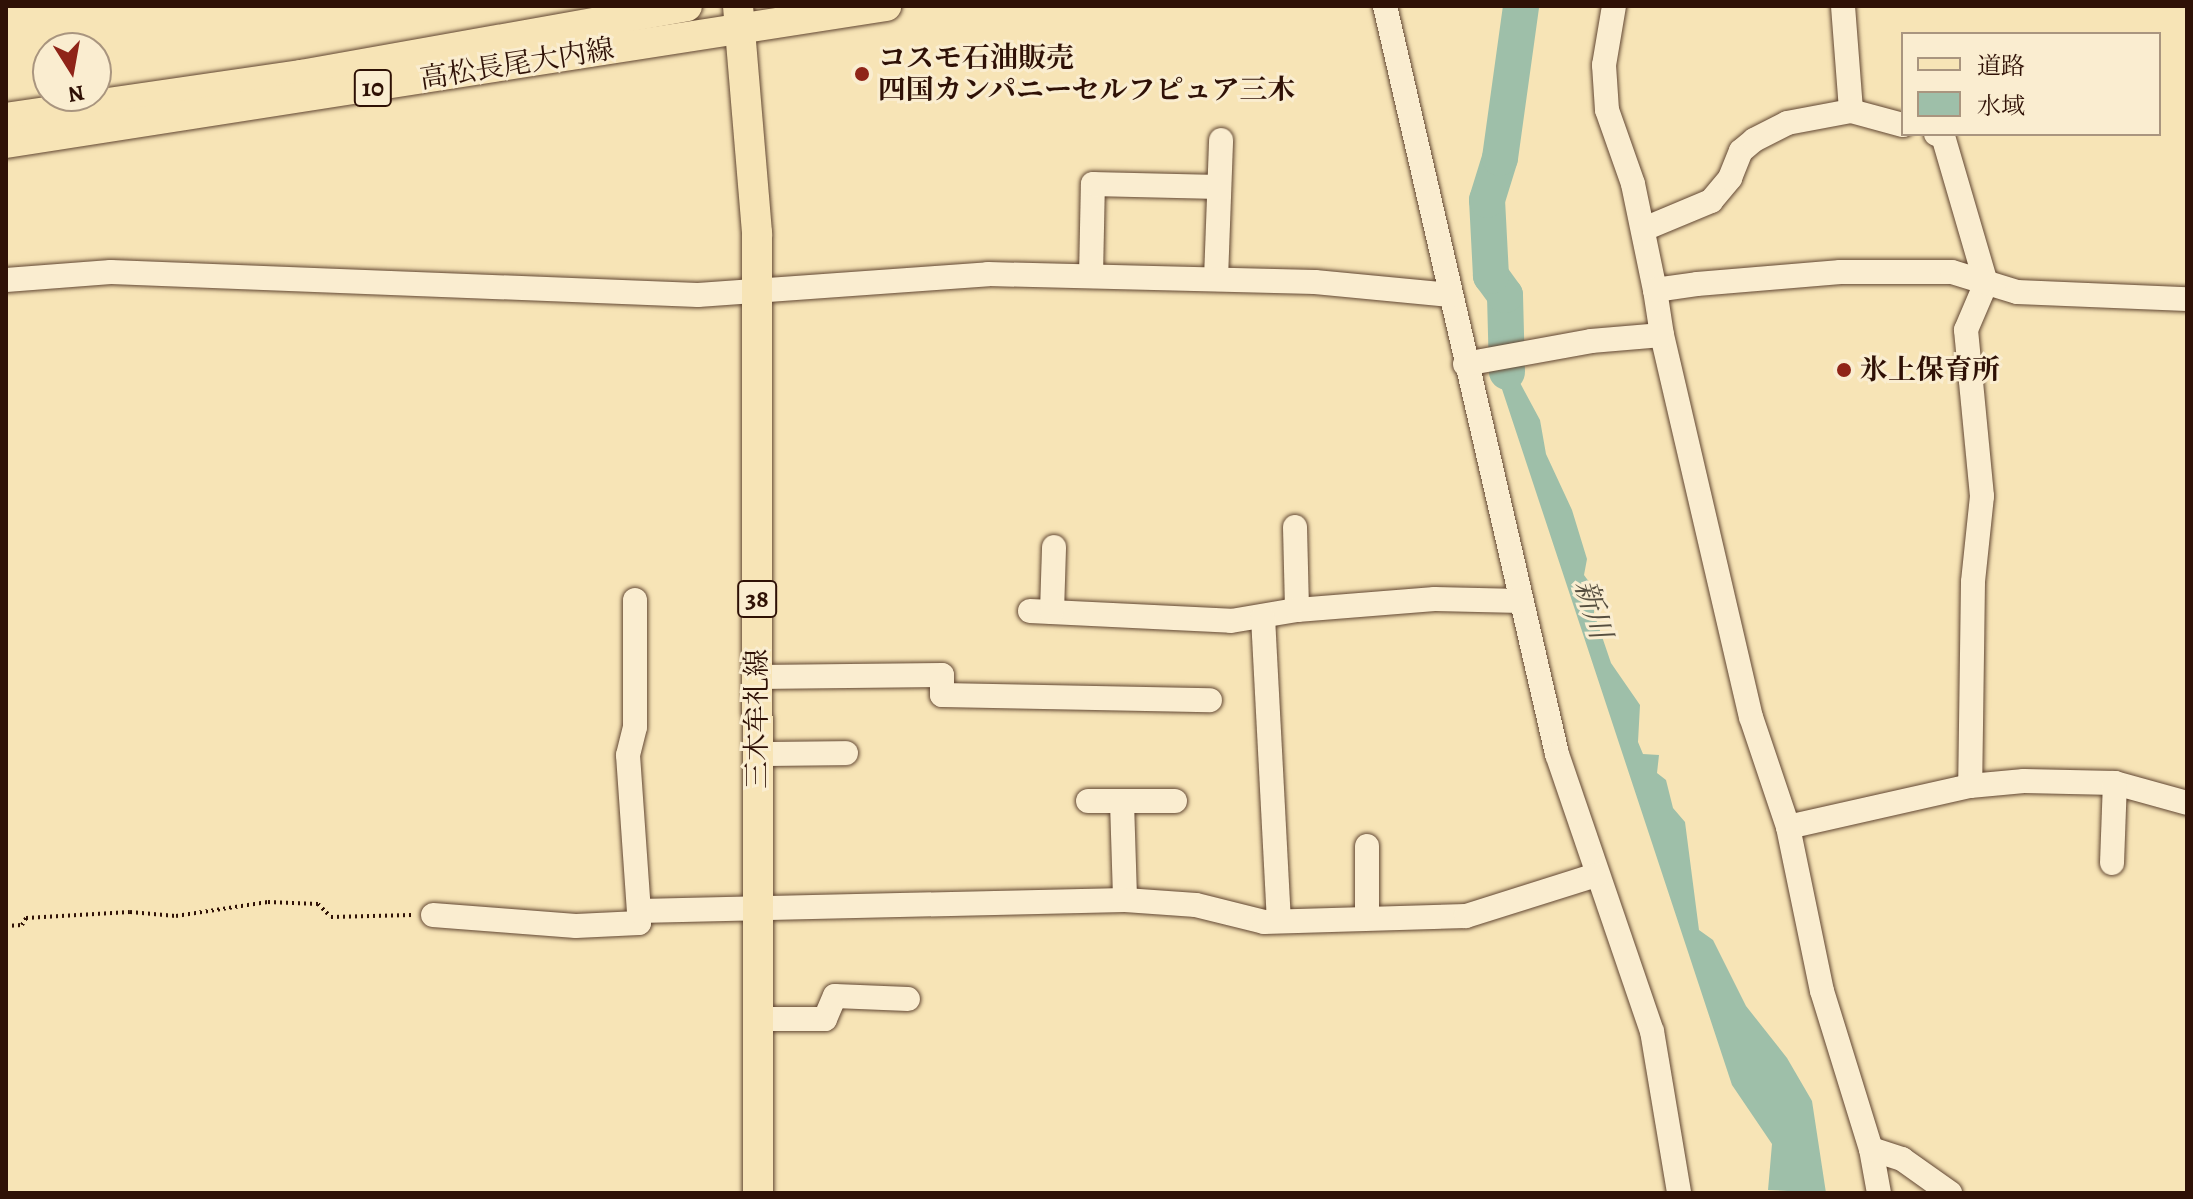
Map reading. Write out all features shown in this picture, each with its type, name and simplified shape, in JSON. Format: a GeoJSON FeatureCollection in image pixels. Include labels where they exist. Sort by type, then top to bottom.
{"type":"FeatureCollection","features":[{"type":"Feature","properties":{"kind":"main road","name":"高松長尾大内線"},"geometry":{"type":"LineString","coordinates":[[6,118],[301,75],[687,6]]}},
{"type":"Feature","properties":{"kind":"main road","name":"高松長尾大内線"},"geometry":{"type":"LineString","coordinates":[[6,143],[739,17],[886,6]]}},
{"type":"Feature","properties":{"kind":"main road","name":"三木牟礼線"},"geometry":{"type":"LineString","coordinates":[[739,17],[757,292],[758,1193]]}},
{"type":"Feature","properties":{"kind":"street"},"geometry":{"type":"LineString","coordinates":[[1385,6],[1450,295],[1477,362],[1521,601],[1571,805],[1637,977],[1652,1031],[1679,1193]]}},
{"type":"Feature","properties":{"kind":"street"},"geometry":{"type":"LineString","coordinates":[[1614,6],[1604,65],[1607,110],[1644,229],[1662,335],[1751,717],[1788,827],[1822,991],[1871,1149],[1879,1193]]}},
{"type":"Feature","properties":{"kind":"street"},"geometry":{"type":"LineString","coordinates":[[1843,6],[1851,111]]}},
{"type":"Feature","properties":{"kind":"street"},"geometry":{"type":"LineString","coordinates":[[1644,229],[1711,201],[1730,178],[1741,151],[1754,140],[1787,123],[1851,111],[1901,124]]}},
{"type":"Feature","properties":{"kind":"street"},"geometry":{"type":"LineString","coordinates":[[1946,136],[1986,283],[1966,330],[1982,496],[1973,582],[1970,786]]}},
{"type":"Feature","properties":{"kind":"street"},"geometry":{"type":"LineString","coordinates":[[1216,279],[1221,140]]}},
{"type":"Feature","properties":{"kind":"street"},"geometry":{"type":"LineString","coordinates":[[1091,276],[1093,184],[1218,187]]}},
{"type":"Feature","properties":{"kind":"street"},"geometry":{"type":"LineString","coordinates":[[6,280],[111,272],[479,289],[757,292],[988,274],[1315,282],[1450,295]]}},
{"type":"Feature","properties":{"kind":"street"},"geometry":{"type":"LineString","coordinates":[[1655,290],[1840,272],[1952,272],[2017,292],[2187,299]]}},
{"type":"Feature","properties":{"kind":"street"},"geometry":{"type":"LineString","coordinates":[[1477,362],[1591,341],[1662,335]]}},
{"type":"Feature","properties":{"kind":"street"},"geometry":{"type":"LineString","coordinates":[[1295,527],[1297,610]]}},
{"type":"Feature","properties":{"kind":"street"},"geometry":{"type":"LineString","coordinates":[[1054,547],[1041,612],[1231,621],[1297,610],[1435,599],[1521,601]]}},
{"type":"Feature","properties":{"kind":"street"},"geometry":{"type":"LineString","coordinates":[[433,915],[576,926],[639,923],[628,755],[635,727],[635,600]]}},
{"type":"Feature","properties":{"kind":"street"},"geometry":{"type":"LineString","coordinates":[[1263,617],[1279,921]]}},
{"type":"Feature","properties":{"kind":"street"},"geometry":{"type":"LineString","coordinates":[[757,677],[942,675],[942,695],[1210,700]]}},
{"type":"Feature","properties":{"kind":"street"},"geometry":{"type":"LineString","coordinates":[[757,754],[846,753]]}},
{"type":"Feature","properties":{"kind":"street"},"geometry":{"type":"LineString","coordinates":[[2112,863],[2115,783]]}},
{"type":"Feature","properties":{"kind":"street"},"geometry":{"type":"LineString","coordinates":[[1788,827],[1970,786],[2115,783],[2187,803]]}},
{"type":"Feature","properties":{"kind":"street"},"geometry":{"type":"LineString","coordinates":[[1088,801],[1175,801]]}},
{"type":"Feature","properties":{"kind":"street"},"geometry":{"type":"LineString","coordinates":[[1122,802],[1125,900]]}},
{"type":"Feature","properties":{"kind":"street"},"geometry":{"type":"LineString","coordinates":[[1367,846],[1367,916]]}},
{"type":"Feature","properties":{"kind":"street"},"geometry":{"type":"LineString","coordinates":[[639,911],[1125,900],[1196,905],[1279,921],[1367,916],[1466,916],[1596,875]]}},
{"type":"Feature","properties":{"kind":"street"},"geometry":{"type":"LineString","coordinates":[[758,1019],[825,1019],[835,996],[908,999]]}},
{"type":"Feature","properties":{"kind":"street"},"geometry":{"type":"LineString","coordinates":[[1871,1149],[1902,1159],[1950,1193]]}},
{"type":"Feature","properties":{"kind":"path"},"geometry":{"type":"LineString","coordinates":[[6,926],[22,925],[26,918],[130,912],[176,916],[268,902],[318,904],[331,917],[433,915]]}},
{"type":"Feature","properties":{"kind":"water"},"geometry":{"type":"Polygon","coordinates":[[[1506,326],[1518,379],[1540,420],[1546,454],[1572,510],[1587,559],[1584,575],[1595,590],[1594,613],[1611,663],[1640,705],[1638,742],[1643,754],[1659,755],[1657,773],[1666,780],[1673,808],[1685,822],[1699,930],[1713,940],[1746,1006],[1787,1058],[1812,1101],[1826,1193],[1768,1190],[1772,1144],[1732,1085],[1497,374],[1492,327],[1506,326]]]}},
{"type":"Feature","properties":{"kind":"waterway","name":"新川"},"geometry":{"type":"LineString","coordinates":[[1507,372],[1505,295],[1491,276],[1487,200],[1500,158],[1521,6]]}},
{"type":"Feature","properties":{"kind":"place","name":"コスモ石油販売 四国カンパニーセルフピュア三木"},"geometry":{"type":"Point","coordinates":[862,74]}},
{"type":"Feature","properties":{"kind":"place","name":"氷上保育所"},"geometry":{"type":"Point","coordinates":[1844,370]}}]}
